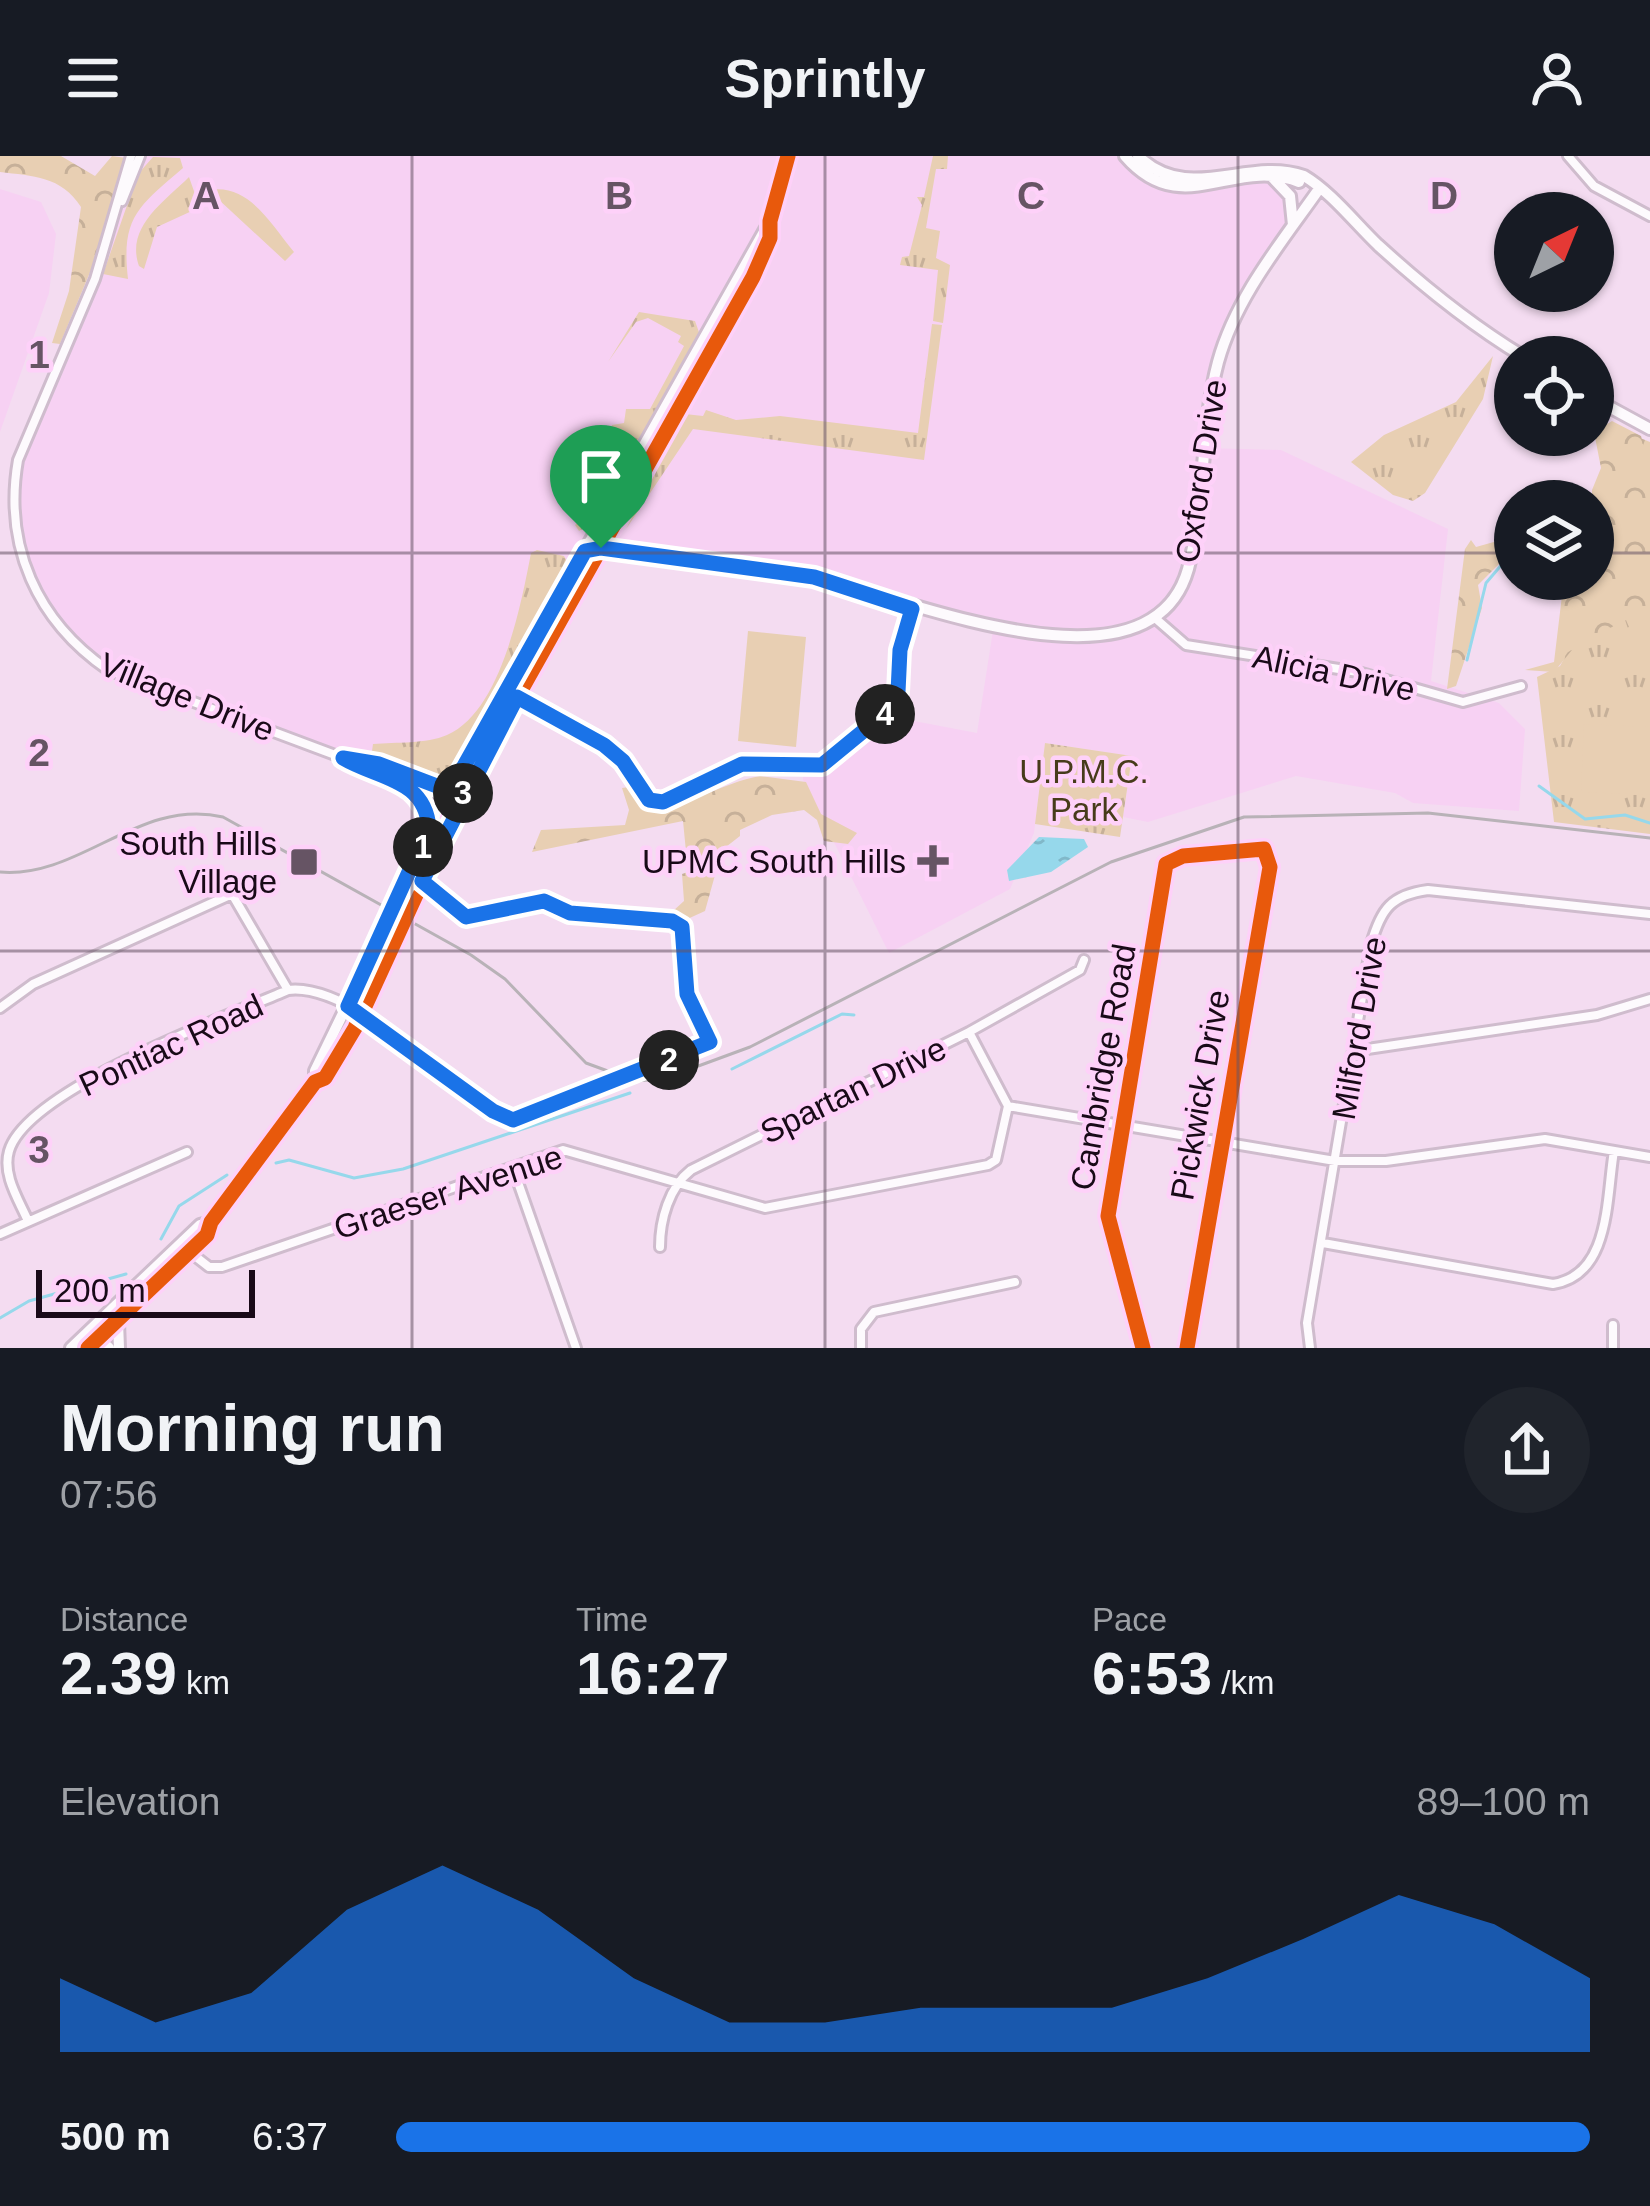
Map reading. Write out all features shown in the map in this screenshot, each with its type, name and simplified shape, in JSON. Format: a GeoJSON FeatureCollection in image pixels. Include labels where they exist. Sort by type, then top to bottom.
{"type":"FeatureCollection","features":[{"type":"Feature","properties":{"kind":"street","name":"Village Drive"},"geometry":{"type":"LineString","coordinates":[[131,156],[95,279],[18,460],[13,516],[28,575],[50,617],[108,670],[403,784],[452,796]]}},
{"type":"Feature","properties":{"kind":"street","name":"Village Drive"},"geometry":{"type":"LineString","coordinates":[[118,207],[140,156]]}},
{"type":"Feature","properties":{"kind":"street"},"geometry":{"type":"LineString","coordinates":[[315,1082],[315,1071],[428,837],[770,220],[788,156]]}},
{"type":"Feature","properties":{"kind":"street"},"geometry":{"type":"LineString","coordinates":[[1125,156],[1150,179],[1185,189],[1269,175],[1319,190]]}},
{"type":"Feature","properties":{"kind":"street"},"geometry":{"type":"LineString","coordinates":[[1138,156],[1179,178],[1260,166],[1304,177],[1409,274],[1494,339]]}},
{"type":"Feature","properties":{"kind":"street"},"geometry":{"type":"LineString","coordinates":[[1568,156],[1596,188],[1650,216]]}},
{"type":"Feature","properties":{"kind":"street"},"geometry":{"type":"LineString","coordinates":[[1269,175],[1291,196],[1293,225]]}},
{"type":"Feature","properties":{"kind":"street","name":"Oxford Drive"},"geometry":{"type":"LineString","coordinates":[[1155,618],[1187,571],[1212,392],[1225,341],[1244,299],[1319,190]]}},
{"type":"Feature","properties":{"kind":"street"},"geometry":{"type":"LineString","coordinates":[[1614,409],[1650,429]]}},
{"type":"Feature","properties":{"kind":"street"},"geometry":{"type":"LineString","coordinates":[[592,546],[814,577],[912,609],[1085,637],[1127,633],[1155,618]]}},
{"type":"Feature","properties":{"kind":"street"},"geometry":{"type":"LineString","coordinates":[[101,1343],[191,1253],[315,1082],[325,1078],[362,1015],[422,881],[452,796],[517,697],[592,546]]}},
{"type":"Feature","properties":{"kind":"street"},"geometry":{"type":"LineString","coordinates":[[517,697],[604,745],[623,761],[649,800],[663,802],[742,764],[822,765],[889,710],[898,692],[900,650],[912,609]]}},
{"type":"Feature","properties":{"kind":"street","name":"Alicia Drive"},"geometry":{"type":"LineString","coordinates":[[1155,618],[1186,645],[1338,667],[1454,700],[1481,701],[1521,686]]}},
{"type":"Feature","properties":{"kind":"street","name":"Village Drive"},"geometry":{"type":"LineString","coordinates":[[343,758],[379,764],[452,796]]}},
{"type":"Feature","properties":{"kind":"street"},"geometry":{"type":"LineString","coordinates":[[403,784],[424,804],[428,837]]}},
{"type":"Feature","properties":{"kind":"street","name":"Cambridge Road"},"geometry":{"type":"LineString","coordinates":[[1143,1348],[1108,1216],[1166,864],[1204,854],[1269,852]]}},
{"type":"Feature","properties":{"kind":"street","name":"Pickwick Drive"},"geometry":{"type":"LineString","coordinates":[[1187,1348],[1269,852]]}},
{"type":"Feature","properties":{"kind":"street"},"geometry":{"type":"LineString","coordinates":[[0,1007],[33,984],[232,894],[288,990],[311,987],[348,1006],[493,1111],[513,1120],[710,1042],[687,994],[682,927],[672,921],[570,913],[544,901],[466,917],[422,881]]}},
{"type":"Feature","properties":{"kind":"street","name":"Milford Drive"},"geometry":{"type":"LineString","coordinates":[[1310,1348],[1307,1323],[1379,917],[1400,893],[1428,890],[1650,914]]}},
{"type":"Feature","properties":{"kind":"street","name":"Spartan Drive"},"geometry":{"type":"LineString","coordinates":[[677,1181],[969,1032],[1080,970],[1084,960]]}},
{"type":"Feature","properties":{"kind":"street","name":"Pontiac Road"},"geometry":{"type":"LineString","coordinates":[[28,1221],[7,1174],[15,1135],[75,1087],[288,990]]}},
{"type":"Feature","properties":{"kind":"street"},"geometry":{"type":"LineString","coordinates":[[1354,1052],[1597,1015],[1650,999]]}},
{"type":"Feature","properties":{"kind":"street"},"geometry":{"type":"LineString","coordinates":[[969,1032],[1008,1106],[1335,1161],[1386,1161],[1545,1139],[1650,1157]]}},
{"type":"Feature","properties":{"kind":"street","name":"Graeser Avenue"},"geometry":{"type":"LineString","coordinates":[[191,1253],[209,1268],[222,1268],[574,1150],[765,1208],[988,1165],[996,1160],[1008,1106]]}},
{"type":"Feature","properties":{"kind":"street"},"geometry":{"type":"LineString","coordinates":[[1322,1243],[1553,1284],[1568,1282],[1581,1276],[1595,1257],[1614,1151]]}},
{"type":"Feature","properties":{"kind":"street"},"geometry":{"type":"LineString","coordinates":[[0,1234],[187,1152]]}},
{"type":"Feature","properties":{"kind":"street"},"geometry":{"type":"LineString","coordinates":[[513,1168],[576,1348]]}},
{"type":"Feature","properties":{"kind":"street"},"geometry":{"type":"LineString","coordinates":[[660,1247],[660,1230],[677,1181]]}},
{"type":"Feature","properties":{"kind":"street"},"geometry":{"type":"LineString","coordinates":[[71,1348],[101,1343],[200,1226],[211,1222]]}},
{"type":"Feature","properties":{"kind":"street"},"geometry":{"type":"LineString","coordinates":[[861,1348],[861,1329],[874,1312],[1015,1282]]}},
{"type":"Feature","properties":{"kind":"street"},"geometry":{"type":"LineString","coordinates":[[101,1343],[119,1321]]}},
{"type":"Feature","properties":{"kind":"street"},"geometry":{"type":"LineString","coordinates":[[1613,1325],[1613,1348]]}},
{"type":"Feature","properties":{"kind":"shaded area"},"geometry":{"type":"Polygon","coordinates":[[[140,156],[1125,156],[1141,174],[1252,174],[1282,184],[1293,225],[1227,335],[1203,448],[1281,450],[1448,529],[1431,681],[1499,703],[1525,729],[1519,811],[1413,803],[1395,793],[1296,776],[1148,822],[1123,817],[1132,756],[1045,743],[1034,833],[1010,889],[889,953],[803,780],[803,766],[828,759],[893,717],[977,733],[994,624],[833,582],[601,548],[753,277],[769,221],[450,791],[108,670],[50,617],[16,538],[18,460],[140,156]]]}},
{"type":"Feature","properties":{"kind":"shaded area"},"geometry":{"type":"Polygon","coordinates":[[[0,189],[41,202],[56,234],[49,293],[0,432],[0,189]]]}},
{"type":"Feature","properties":{"kind":"green space"},"geometry":{"type":"Polygon","coordinates":[[[0,156],[61,156],[95,176],[112,156],[126,158],[91,270],[60,344],[52,343],[69,291],[81,207],[55,183],[0,172],[0,156]]]}},
{"type":"Feature","properties":{"kind":"green space"},"geometry":{"type":"Polygon","coordinates":[[[933,156],[948,156],[947,169],[936,169],[926,228],[940,231],[936,258],[950,265],[943,323],[933,321],[938,270],[900,265],[902,257],[909,256],[922,205],[917,197],[924,197],[933,156]]]}},
{"type":"Feature","properties":{"kind":"green space"},"geometry":{"type":"Polygon","coordinates":[[[153,157],[180,158],[183,168],[144,204],[130,227],[128,279],[103,274],[138,174],[153,157]]]}},
{"type":"Feature","properties":{"kind":"green space"},"geometry":{"type":"Polygon","coordinates":[[[189,177],[195,194],[227,190],[252,203],[294,252],[285,261],[218,199],[157,227],[144,269],[139,266],[136,252],[142,227],[189,177]]]}},
{"type":"Feature","properties":{"kind":"green space"},"geometry":{"type":"Polygon","coordinates":[[[639,312],[695,321],[700,335],[595,522],[579,531],[575,525],[599,491],[612,425],[624,423],[626,409],[650,409],[684,346],[678,342],[681,336],[648,318],[636,322],[608,362],[639,312]]]}},
{"type":"Feature","properties":{"kind":"green space"},"geometry":{"type":"Polygon","coordinates":[[[932,324],[942,325],[924,460],[693,429],[626,529],[685,414],[703,416],[706,410],[736,420],[780,416],[918,433],[932,324]]]}},
{"type":"Feature","properties":{"kind":"green space"},"geometry":{"type":"Polygon","coordinates":[[[1493,356],[1483,399],[1425,493],[1413,501],[1393,495],[1351,462],[1384,435],[1456,402],[1493,356]]]}},
{"type":"Feature","properties":{"kind":"green space"},"geometry":{"type":"Polygon","coordinates":[[[1614,422],[1641,436],[1650,469],[1650,648],[1638,648],[1626,620],[1576,645],[1554,672],[1525,670],[1554,662],[1561,600],[1614,600],[1614,480],[1596,480],[1601,468],[1599,456],[1614,456],[1614,422]]]}},
{"type":"Feature","properties":{"kind":"green space"},"geometry":{"type":"Polygon","coordinates":[[[1614,427],[1650,442],[1650,834],[1554,822],[1537,677],[1560,666],[1575,639],[1567,600],[1614,600],[1614,480],[1605,480],[1607,456],[1614,456],[1614,427]]]}},
{"type":"Feature","properties":{"kind":"green space"},"geometry":{"type":"Polygon","coordinates":[[[1471,540],[1476,547],[1494,542],[1494,569],[1478,585],[1482,608],[1456,686],[1447,689],[1465,549],[1471,540]]]}},
{"type":"Feature","properties":{"kind":"green space"},"geometry":{"type":"Polygon","coordinates":[[[531,553],[564,556],[570,567],[455,771],[439,778],[371,758],[373,744],[447,735],[466,723],[482,704],[506,655],[531,553]]]}},
{"type":"Feature","properties":{"kind":"green space"},"geometry":{"type":"Polygon","coordinates":[[[748,631],[806,637],[796,747],[738,741],[748,631]]]}},
{"type":"Feature","properties":{"kind":"green space"},"geometry":{"type":"Polygon","coordinates":[[[1584,724],[1650,727],[1650,795],[1581,792],[1584,724]]]}},
{"type":"Feature","properties":{"kind":"green space","name":"U.P.M.C. Park"},"geometry":{"type":"Polygon","coordinates":[[[1045,743],[1132,756],[1120,837],[1035,824],[1045,743]]]}},
{"type":"Feature","properties":{"kind":"green space"},"geometry":{"type":"Polygon","coordinates":[[[1052,753],[1086,758],[1105,772],[1111,795],[1109,829],[1047,818],[1052,753]]]}},
{"type":"Feature","properties":{"kind":"green space"},"geometry":{"type":"Polygon","coordinates":[[[760,776],[806,782],[821,814],[857,833],[848,844],[824,841],[817,820],[804,810],[772,815],[740,830],[740,836],[722,850],[705,911],[683,921],[674,918],[673,911],[684,901],[682,874],[688,872],[683,821],[532,852],[541,830],[625,825],[629,810],[622,788],[629,787],[644,807],[659,807],[760,776]]]}},
{"type":"Feature","properties":{"kind":"water"},"geometry":{"type":"Polygon","coordinates":[[[1039,837],[1084,839],[1088,847],[1051,872],[1009,881],[1007,870],[1039,837]]]}},
{"type":"Feature","properties":{"kind":"waterway"},"geometry":{"type":"LineString","coordinates":[[1467,660],[1486,583],[1494,574]]}},
{"type":"Feature","properties":{"kind":"waterway"},"geometry":{"type":"LineString","coordinates":[[1539,786],[1585,819],[1625,815],[1650,823]]}},
{"type":"Feature","properties":{"kind":"waterway"},"geometry":{"type":"LineString","coordinates":[[732,1069],[842,1014],[854,1015]]}},
{"type":"Feature","properties":{"kind":"waterway"},"geometry":{"type":"LineString","coordinates":[[276,1163],[289,1160],[354,1178],[403,1169],[630,1093]]}},
{"type":"Feature","properties":{"kind":"waterway"},"geometry":{"type":"LineString","coordinates":[[161,1239],[179,1206],[227,1175]]}},
{"type":"Feature","properties":{"kind":"waterway"},"geometry":{"type":"LineString","coordinates":[[0,1318],[29,1301],[126,1274]]}},
{"type":"Feature","properties":{"kind":"tram line"},"geometry":{"type":"LineString","coordinates":[[0,872],[57,864],[164,818],[223,817],[471,955],[505,979],[586,1063],[635,1081],[663,1079],[750,1047],[1111,862],[1244,817],[1428,813],[1650,838]]}},
{"type":"Feature","properties":{"kind":"cycle path"},"geometry":{"type":"LineString","coordinates":[[88,1348],[207,1235],[211,1222],[315,1082],[325,1078],[355,1028],[460,799],[753,277],[770,238],[770,221],[788,156]]}},
{"type":"Feature","properties":{"kind":"cycle path"},"geometry":{"type":"LineString","coordinates":[[1143,1348],[1108,1216],[1166,864],[1183,856],[1264,849],[1270,867],[1187,1348]]}},
{"type":"Feature","properties":{"kind":"place","name":"UPMC South Hills"},"geometry":{"type":"Point","coordinates":[933,861]}},
{"type":"Feature","properties":{"kind":"place","name":"South Hills Village"},"geometry":{"type":"Point","coordinates":[304,862]}},
{"type":"Feature","properties":{"kind":"route"},"geometry":{"type":"LineString","coordinates":[[601,548],[814,577],[912,609],[900,650],[898,692],[889,710],[834,750],[822,765],[742,764],[663,802],[649,800],[623,761],[604,745],[517,697],[460,799],[422,881],[466,917],[544,901],[570,913],[672,921],[682,927],[687,940],[687,994],[710,1042],[513,1120],[493,1111],[348,1006],[429,828],[424,804],[412,789],[343,758],[379,764],[450,791],[585,551],[601,548]]}}]}
